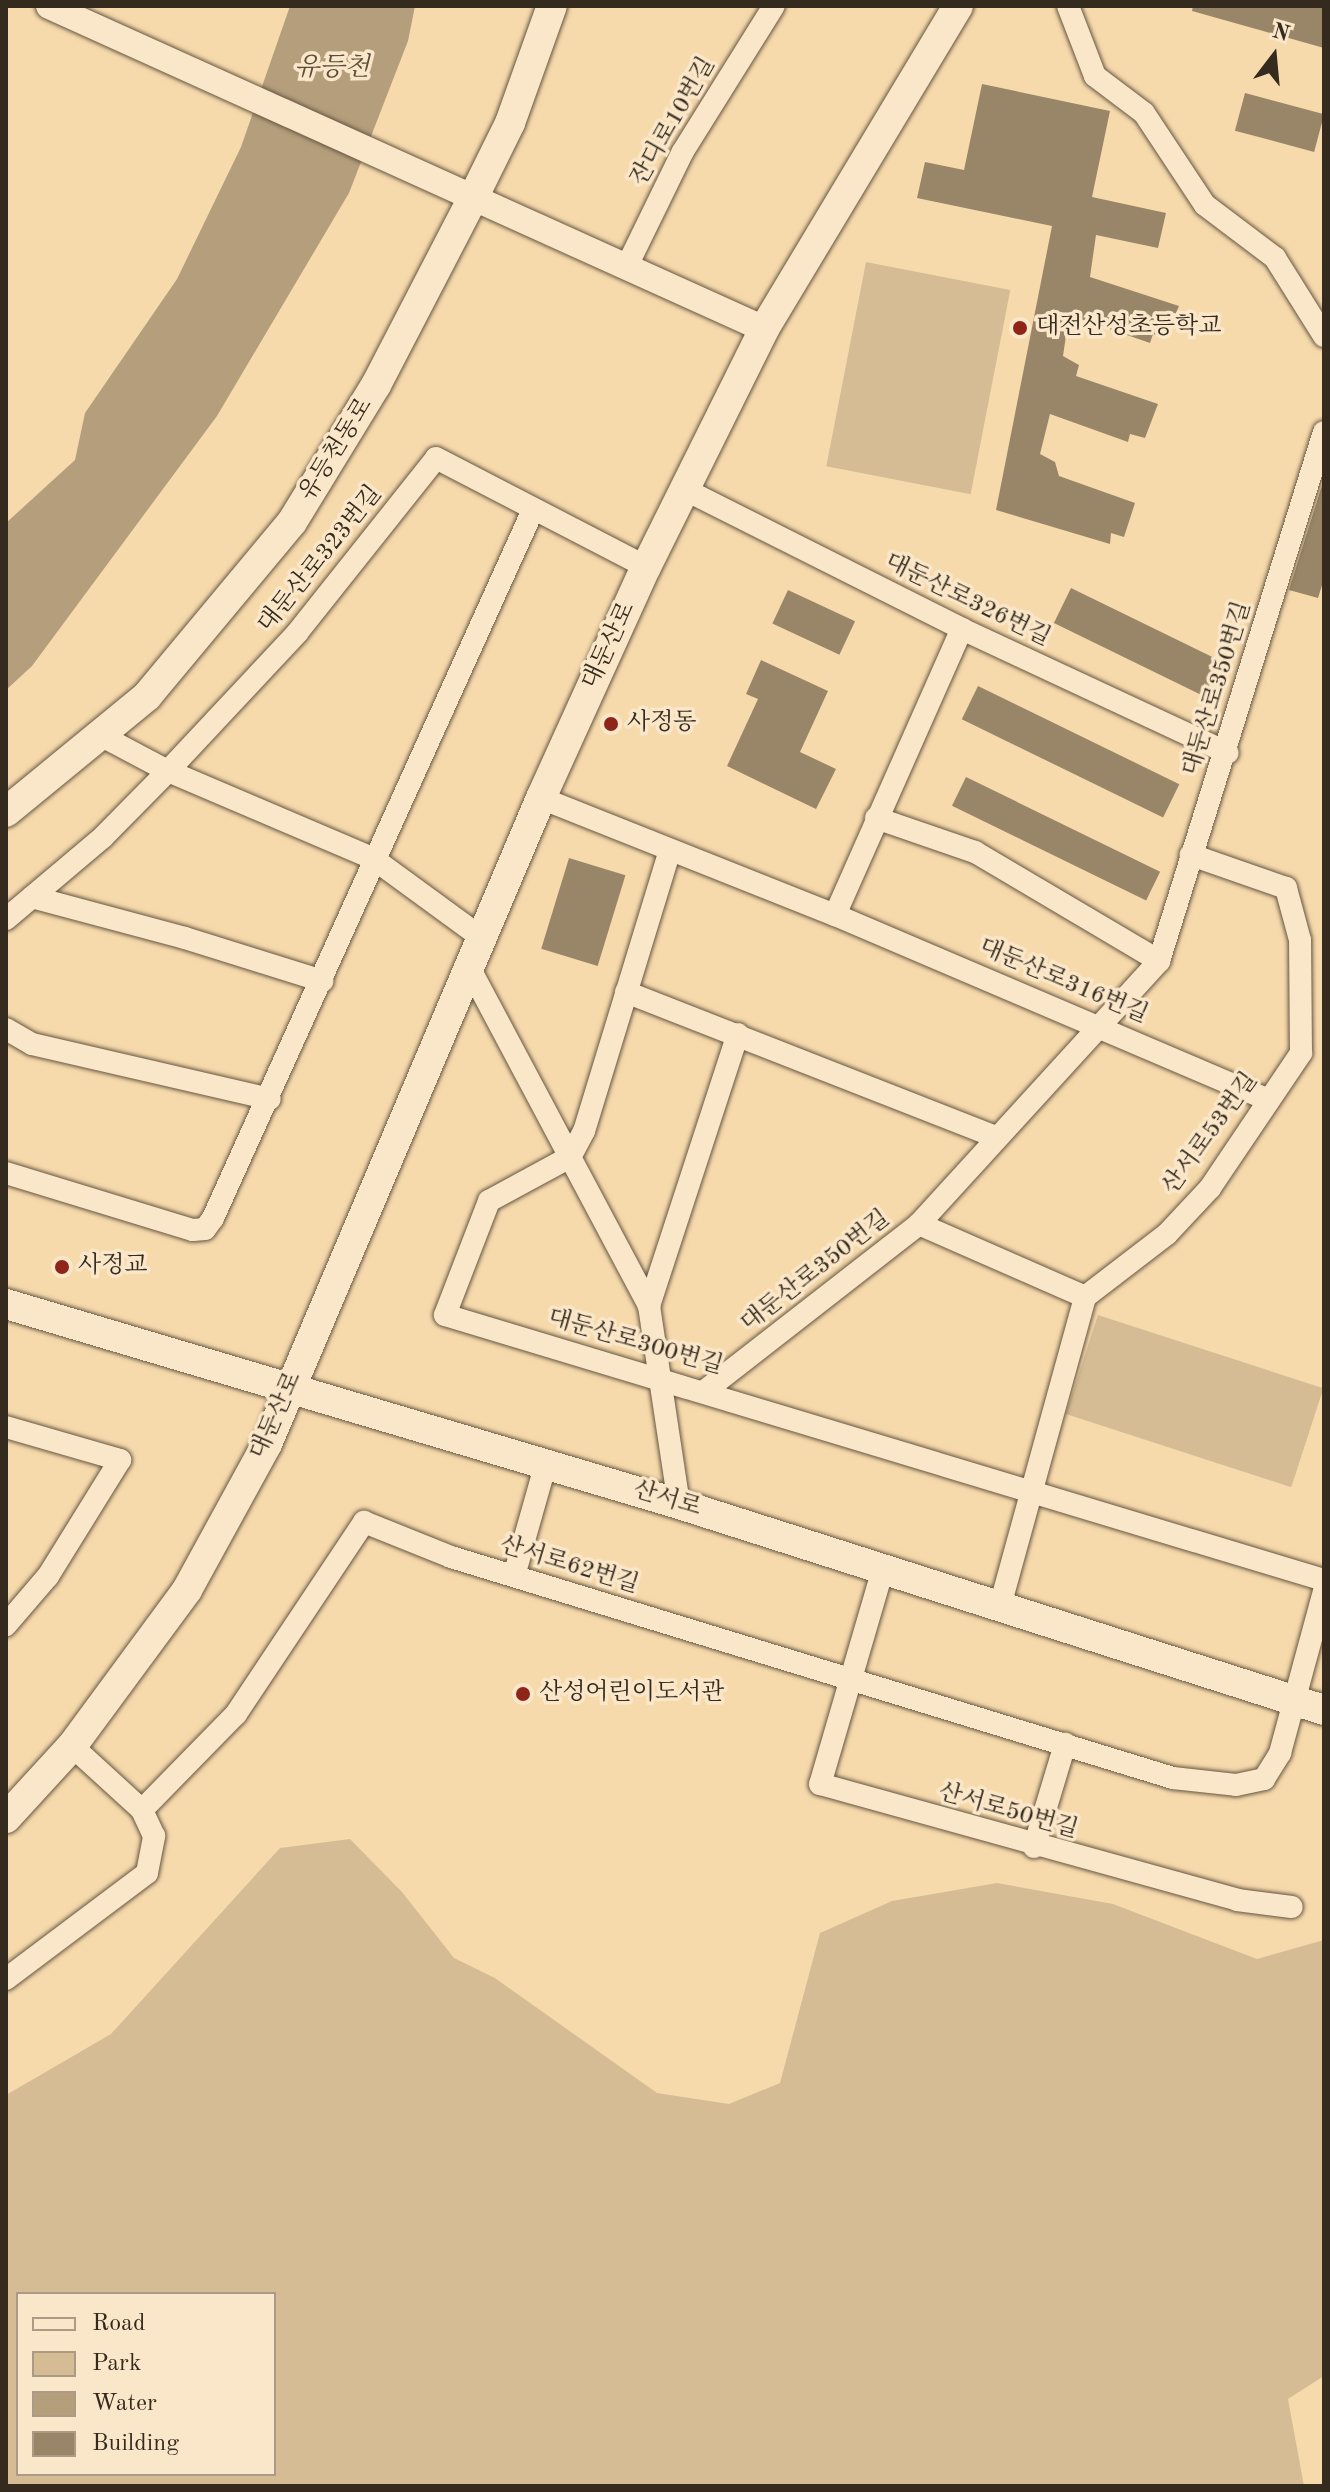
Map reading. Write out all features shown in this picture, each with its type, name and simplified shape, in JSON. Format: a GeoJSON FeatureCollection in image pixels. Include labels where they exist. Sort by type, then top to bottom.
{"type":"FeatureCollection","features":[{"type":"Feature","properties":{"kind":"main road","name":"유등천동로"},"geometry":{"type":"LineString","coordinates":[[6,812],[147,696],[292,522],[376,385],[472,200],[510,123],[552,6]]}},
{"type":"Feature","properties":{"kind":"main road","name":"대둔산로"},"geometry":{"type":"LineString","coordinates":[[6,1818],[72,1746],[187,1590],[267,1444],[541,798],[646,567],[764,329],[958,6]]}},
{"type":"Feature","properties":{"kind":"main road","name":"산서로"},"geometry":{"type":"LineString","coordinates":[[6,1304],[292,1385],[546,1463],[1324,1710]]}},
{"type":"Feature","properties":{"kind":"street"},"geometry":{"type":"LineString","coordinates":[[49,6],[472,200],[764,329]]}},
{"type":"Feature","properties":{"kind":"street","name":"잔디로10번길"},"geometry":{"type":"LineString","coordinates":[[626,268],[682,153],[774,6]]}},
{"type":"Feature","properties":{"kind":"street"},"geometry":{"type":"LineString","coordinates":[[1068,6],[1095,76],[1144,113],[1205,205],[1275,258],[1324,336]]}},
{"type":"Feature","properties":{"kind":"street","name":"대둔산로350번길"},"geometry":{"type":"LineString","coordinates":[[706,1390],[919,1224],[1159,961],[1191,855],[1228,753],[1324,432]]}},
{"type":"Feature","properties":{"kind":"street","name":"대둔산로323번길"},"geometry":{"type":"LineString","coordinates":[[6,919],[168,771],[297,633],[436,458],[646,567]]}},
{"type":"Feature","properties":{"kind":"street","name":"대둔산로326번길"},"geometry":{"type":"LineString","coordinates":[[686,490],[962,629],[1228,753]]}},
{"type":"Feature","properties":{"kind":"street"},"geometry":{"type":"LineString","coordinates":[[6,1173],[193,1230],[205,1229],[270,1099],[374,859],[533,510]]}},
{"type":"Feature","properties":{"kind":"street"},"geometry":{"type":"LineString","coordinates":[[835,915],[962,629]]}},
{"type":"Feature","properties":{"kind":"street"},"geometry":{"type":"LineString","coordinates":[[98,734],[168,771],[374,859],[482,938]]}},
{"type":"Feature","properties":{"kind":"street","name":"대둔산로316번길"},"geometry":{"type":"LineString","coordinates":[[541,798],[1100,1025],[1268,1100]]}},
{"type":"Feature","properties":{"kind":"street"},"geometry":{"type":"LineString","coordinates":[[876,818],[975,852],[1159,961]]}},
{"type":"Feature","properties":{"kind":"street"},"geometry":{"type":"LineString","coordinates":[[570,1157],[584,1131],[670,850]]}},
{"type":"Feature","properties":{"kind":"street","name":"산서로53번길"},"geometry":{"type":"LineString","coordinates":[[1085,1297],[1178,1223],[1210,1188],[1301,1053],[1300,940],[1286,888],[1191,855]]}},
{"type":"Feature","properties":{"kind":"street"},"geometry":{"type":"LineString","coordinates":[[32,897],[185,938],[322,981]]}},
{"type":"Feature","properties":{"kind":"street"},"geometry":{"type":"LineString","coordinates":[[470,969],[649,1306],[679,1504]]}},
{"type":"Feature","properties":{"kind":"street"},"geometry":{"type":"LineString","coordinates":[[626,992],[996,1137]]}},
{"type":"Feature","properties":{"kind":"street"},"geometry":{"type":"LineString","coordinates":[[6,1029],[32,1044],[270,1099]]}},
{"type":"Feature","properties":{"kind":"street"},"geometry":{"type":"LineString","coordinates":[[649,1306],[738,1034]]}},
{"type":"Feature","properties":{"kind":"street","name":"대둔산로300번길"},"geometry":{"type":"LineString","coordinates":[[570,1157],[489,1201],[445,1315],[706,1390],[1324,1580]]}},
{"type":"Feature","properties":{"kind":"street","name":"대둔산로350번길"},"geometry":{"type":"LineString","coordinates":[[919,1224],[1085,1297]]}},
{"type":"Feature","properties":{"kind":"street"},"geometry":{"type":"LineString","coordinates":[[1000,1606],[1085,1297]]}},
{"type":"Feature","properties":{"kind":"street"},"geometry":{"type":"LineString","coordinates":[[6,1427],[120,1460],[48,1576],[6,1625]]}},
{"type":"Feature","properties":{"kind":"street"},"geometry":{"type":"LineString","coordinates":[[514,1576],[546,1463]]}},
{"type":"Feature","properties":{"kind":"street","name":"산서로62번길"},"geometry":{"type":"LineString","coordinates":[[142,1810],[236,1714],[364,1522],[514,1576],[1173,1778],[1236,1785],[1264,1779],[1280,1753],[1294,1700]]}},
{"type":"Feature","properties":{"kind":"street"},"geometry":{"type":"LineString","coordinates":[[849,1677],[883,1569]]}},
{"type":"Feature","properties":{"kind":"street"},"geometry":{"type":"LineString","coordinates":[[1294,1700],[1324,1591]]}},
{"type":"Feature","properties":{"kind":"street","name":"산서로50번길"},"geometry":{"type":"LineString","coordinates":[[849,1677],[820,1784],[1034,1847],[1237,1900],[1292,1907]]}},
{"type":"Feature","properties":{"kind":"street"},"geometry":{"type":"LineString","coordinates":[[1034,1847],[1065,1744]]}},
{"type":"Feature","properties":{"kind":"street"},"geometry":{"type":"LineString","coordinates":[[6,1979],[147,1873],[154,1836],[142,1810],[72,1746]]}},
{"type":"Feature","properties":{"kind":"green space"},"geometry":{"type":"Polygon","coordinates":[[[866,262],[1010,290],[971,494],[826,466],[866,262]]]}},
{"type":"Feature","properties":{"kind":"green space"},"geometry":{"type":"Polygon","coordinates":[[[1098,1315],[1323,1388],[1291,1487],[1066,1414],[1098,1315]]]}},
{"type":"Feature","properties":{"kind":"green space"},"geometry":{"type":"Polygon","coordinates":[[[350,1839],[402,1892],[454,1958],[495,1978],[657,2093],[729,2104],[780,2083],[820,1933],[892,1901],[997,1883],[1113,1904],[1257,1959],[1324,1940],[1324,2376],[1288,2399],[1304,2486],[6,2486],[6,2095],[111,2034],[280,1848],[350,1839]]]}},
{"type":"Feature","properties":{"kind":"water","name":"유등천"},"geometry":{"type":"Polygon","coordinates":[[[290,6],[415,6],[408,41],[349,193],[217,416],[32,666],[6,690],[6,523],[75,460],[85,413],[177,279],[241,147],[290,6]]]}},
{"type":"Feature","properties":{"kind":"building"},"geometry":{"type":"Polygon","coordinates":[[[1193,6],[1324,6],[1324,48],[1192,11],[1193,6]]]}},
{"type":"Feature","properties":{"kind":"building"},"geometry":{"type":"Polygon","coordinates":[[[982,84],[1110,111],[1092,197],[1166,213],[1158,248],[1096,235],[1090,277],[1179,306],[1166,337],[1153,334],[1150,343],[1069,315],[1063,356],[1079,365],[1076,376],[1158,404],[1145,438],[1130,434],[1128,442],[1050,414],[1040,454],[1055,462],[1059,476],[1135,503],[1124,537],[1111,533],[1110,544],[996,510],[1052,226],[917,198],[925,162],[964,170],[982,84]]]}},
{"type":"Feature","properties":{"kind":"building"},"geometry":{"type":"Polygon","coordinates":[[[1245,93],[1324,114],[1314,152],[1235,131],[1245,93]]]}},
{"type":"Feature","properties":{"kind":"building"},"geometry":{"type":"Polygon","coordinates":[[[1324,479],[1324,579],[1318,598],[1289,590],[1324,479]]]}},
{"type":"Feature","properties":{"kind":"building"},"geometry":{"type":"Polygon","coordinates":[[[1071,588],[1221,661],[1204,696],[1054,623],[1071,588]]]}},
{"type":"Feature","properties":{"kind":"building"},"geometry":{"type":"Polygon","coordinates":[[[788,590],[855,621],[839,655],[772,624],[788,590]]]}},
{"type":"Feature","properties":{"kind":"building"},"geometry":{"type":"Polygon","coordinates":[[[761,660],[828,691],[800,752],[836,769],[816,809],[727,766],[758,699],[746,694],[761,660]]]}},
{"type":"Feature","properties":{"kind":"building"},"geometry":{"type":"Polygon","coordinates":[[[978,686],[1179,784],[1163,817],[962,719],[978,686]]]}},
{"type":"Feature","properties":{"kind":"building"},"geometry":{"type":"Polygon","coordinates":[[[966,777],[1160,872],[1146,900],[952,806],[966,777]]]}},
{"type":"Feature","properties":{"kind":"building"},"geometry":{"type":"Polygon","coordinates":[[[569,858],[625,875],[598,966],[541,949],[569,858]]]}},
{"type":"Feature","properties":{"kind":"place","name":"대전산성초등학교"},"geometry":{"type":"Point","coordinates":[1020,328]}},
{"type":"Feature","properties":{"kind":"place","name":"사정동"},"geometry":{"type":"Point","coordinates":[611,724]}},
{"type":"Feature","properties":{"kind":"place","name":"사정교"},"geometry":{"type":"Point","coordinates":[62,1267]}},
{"type":"Feature","properties":{"kind":"place","name":"산성어린이도서관"},"geometry":{"type":"Point","coordinates":[523,1694]}}]}
